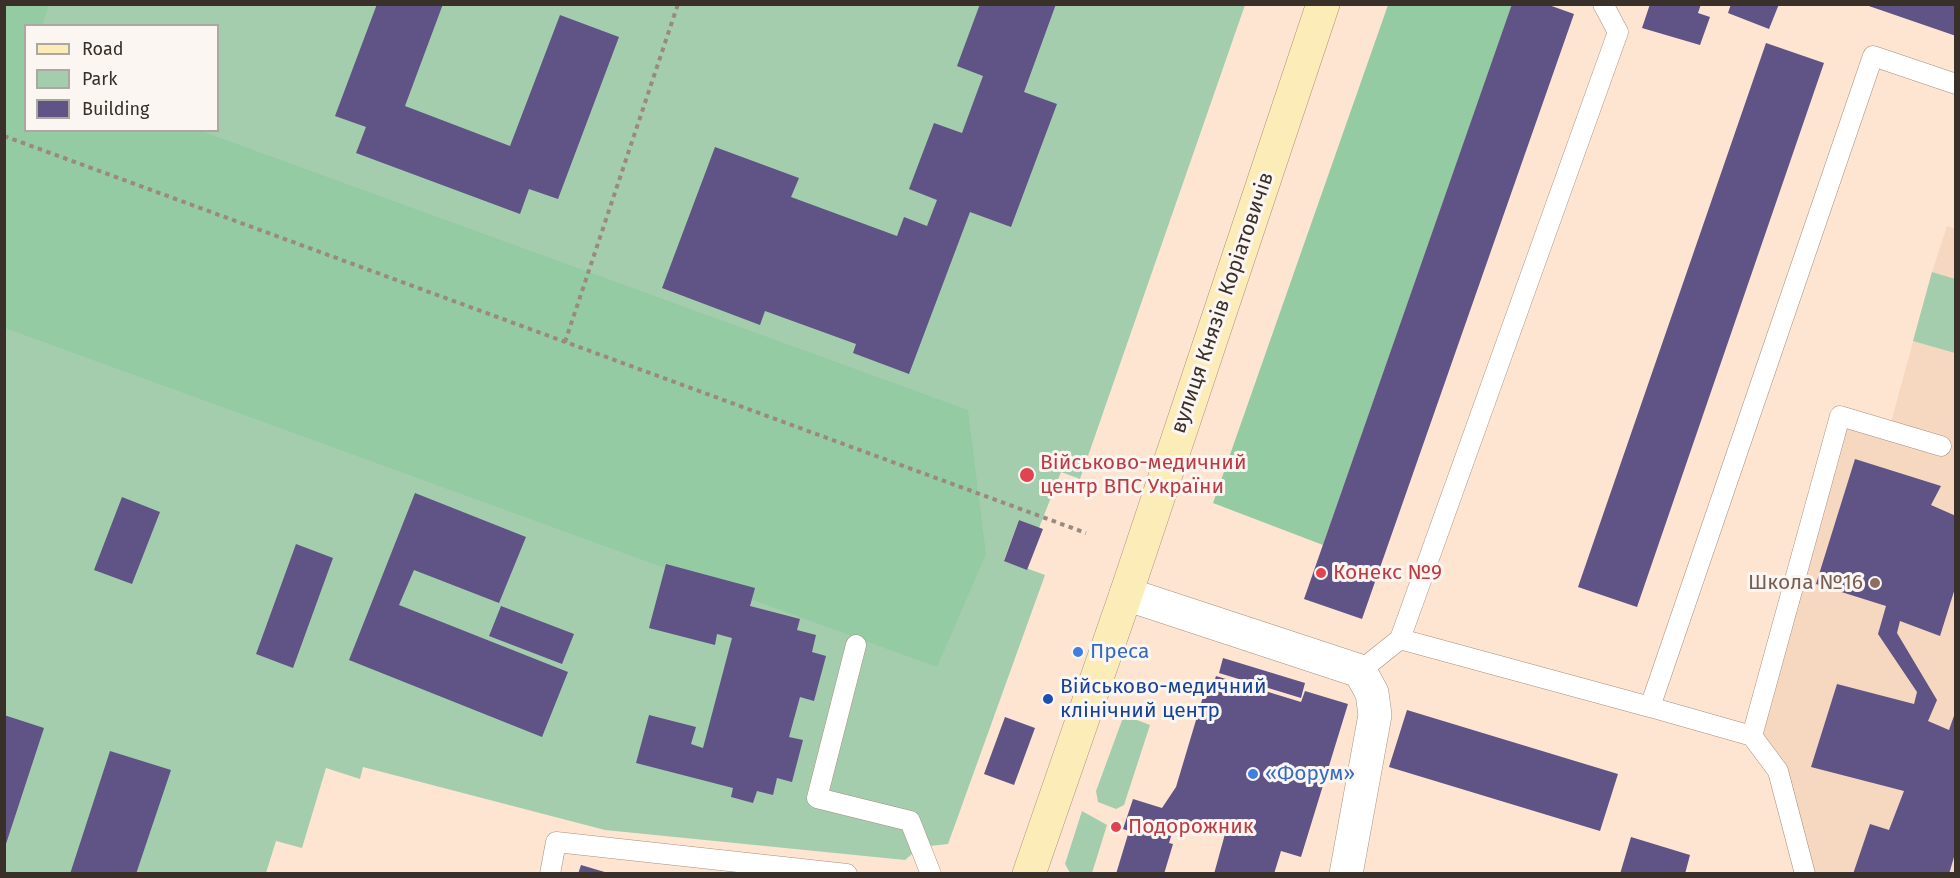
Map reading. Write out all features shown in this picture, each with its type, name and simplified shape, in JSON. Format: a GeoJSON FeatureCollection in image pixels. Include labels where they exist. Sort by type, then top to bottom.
{"type":"FeatureCollection","features":[{"type":"Feature","properties":{"kind":"main road","name":"вулиця Князів Коріатовичів"},"geometry":{"type":"LineString","coordinates":[[1029,873],[1126,594],[1323,4]]}},
{"type":"Feature","properties":{"kind":"street"},"geometry":{"type":"LineString","coordinates":[[1126,594],[1360,671],[1372,693],[1374,715],[1346,873]]}},
{"type":"Feature","properties":{"kind":"lane"},"geometry":{"type":"LineString","coordinates":[[1360,671],[1400,639],[1618,32],[1603,4]]}},
{"type":"Feature","properties":{"kind":"lane"},"geometry":{"type":"LineString","coordinates":[[1650,707],[1873,56],[1956,84]]}},
{"type":"Feature","properties":{"kind":"lane"},"geometry":{"type":"LineString","coordinates":[[1752,736],[1840,416],[1941,446]]}},
{"type":"Feature","properties":{"kind":"lane"},"geometry":{"type":"LineString","coordinates":[[1400,639],[1752,736],[1778,771],[1805,873]]}},
{"type":"Feature","properties":{"kind":"lane"},"geometry":{"type":"LineString","coordinates":[[856,645],[817,798],[910,821],[932,873]]}},
{"type":"Feature","properties":{"kind":"lane"},"geometry":{"type":"LineString","coordinates":[[550,873],[556,842],[847,873]]}},
{"type":"Feature","properties":{"kind":"path"},"geometry":{"type":"LineString","coordinates":[[565,342],[678,4]]}},
{"type":"Feature","properties":{"kind":"path"},"geometry":{"type":"LineString","coordinates":[[4,136],[1086,532]]}},
{"type":"Feature","properties":{"kind":"shaded area","name":"Школа №16"},"geometry":{"type":"Polygon","coordinates":[[[1947,226],[1955,229],[1955,873],[1805,873],[1778,771],[1752,736],[1840,416],[1889,430],[1932,272],[1947,226]]]}},
{"type":"Feature","properties":{"kind":"green space"},"geometry":{"type":"Polygon","coordinates":[[[4,5],[49,5],[42,24],[24,24],[24,132],[204,132],[968,410],[986,554],[937,667],[5,328],[4,5]]]}},
{"type":"Feature","properties":{"kind":"green space"},"geometry":{"type":"Polygon","coordinates":[[[5,5],[1245,5],[1080,479],[1061,472],[1039,528],[1019,520],[1004,560],[1045,575],[948,844],[920,847],[905,860],[605,830],[363,767],[360,779],[326,768],[302,848],[276,841],[266,873],[5,874],[5,5]]]}},
{"type":"Feature","properties":{"kind":"green space"},"geometry":{"type":"Polygon","coordinates":[[[1388,5],[1512,5],[1323,545],[1213,503],[1388,5]]]}},
{"type":"Feature","properties":{"kind":"green space"},"geometry":{"type":"Polygon","coordinates":[[[1932,272],[1955,279],[1955,353],[1913,341],[1932,272]]]}},
{"type":"Feature","properties":{"kind":"green space"},"geometry":{"type":"Polygon","coordinates":[[[1124,715],[1150,725],[1124,805],[1116,809],[1098,802],[1096,791],[1124,715]]]}},
{"type":"Feature","properties":{"kind":"green space"},"geometry":{"type":"Polygon","coordinates":[[[1082,811],[1107,825],[1092,873],[1070,873],[1065,864],[1082,811]]]}},
{"type":"Feature","properties":{"kind":"building"},"geometry":{"type":"Polygon","coordinates":[[[377,4],[443,4],[405,106],[510,146],[560,15],[619,37],[558,199],[529,189],[520,214],[356,153],[366,127],[335,116],[377,4]]]}},
{"type":"Feature","properties":{"kind":"building"},"geometry":{"type":"Polygon","coordinates":[[[980,4],[1056,4],[1024,92],[1057,104],[1011,227],[970,212],[909,374],[853,353],[856,344],[765,311],[760,325],[662,288],[715,147],[799,178],[791,197],[897,236],[904,217],[927,226],[937,200],[909,189],[934,123],[962,133],[983,76],[957,66],[980,4]]]}},
{"type":"Feature","properties":{"kind":"building"},"geometry":{"type":"Polygon","coordinates":[[[1512,4],[1546,4],[1574,14],[1362,619],[1304,599],[1512,4]]]}},
{"type":"Feature","properties":{"kind":"building"},"geometry":{"type":"Polygon","coordinates":[[[1650,4],[1701,4],[1698,13],[1710,17],[1700,45],[1642,28],[1650,4]]]}},
{"type":"Feature","properties":{"kind":"building"},"geometry":{"type":"Polygon","coordinates":[[[1731,4],[1779,4],[1769,29],[1728,13],[1731,4]]]}},
{"type":"Feature","properties":{"kind":"building"},"geometry":{"type":"Polygon","coordinates":[[[1866,5],[1956,5],[1956,36],[1866,5]]]}},
{"type":"Feature","properties":{"kind":"building"},"geometry":{"type":"Polygon","coordinates":[[[1766,43],[1824,63],[1637,607],[1578,587],[1766,43]]]}},
{"type":"Feature","properties":{"kind":"building"},"geometry":{"type":"Polygon","coordinates":[[[1855,459],[1941,486],[1931,505],[1956,516],[1956,585],[1940,636],[1900,621],[1897,633],[1937,700],[1928,721],[1949,730],[1956,710],[1956,857],[1954,857],[1949,874],[1853,874],[1870,824],[1889,830],[1904,791],[1811,767],[1837,684],[1914,704],[1917,692],[1878,634],[1886,606],[1816,584],[1855,459]]]}},
{"type":"Feature","properties":{"kind":"building"},"geometry":{"type":"Polygon","coordinates":[[[415,493],[526,537],[499,603],[414,570],[399,605],[568,672],[542,737],[349,660],[415,493]]]}},
{"type":"Feature","properties":{"kind":"building"},"geometry":{"type":"Polygon","coordinates":[[[122,497],[160,512],[132,584],[94,570],[122,497]]]}},
{"type":"Feature","properties":{"kind":"building"},"geometry":{"type":"Polygon","coordinates":[[[1019,520],[1043,529],[1027,570],[1004,561],[1019,520]]]}},
{"type":"Feature","properties":{"kind":"building"},"geometry":{"type":"Polygon","coordinates":[[[296,544],[333,558],[293,668],[256,654],[296,544]]]}},
{"type":"Feature","properties":{"kind":"building"},"geometry":{"type":"Polygon","coordinates":[[[666,564],[755,588],[750,606],[800,619],[797,630],[816,635],[812,652],[826,656],[814,701],[800,697],[789,737],[803,740],[792,782],[777,778],[773,795],[757,791],[753,803],[731,797],[733,788],[636,763],[649,715],[696,727],[691,744],[703,748],[732,638],[717,634],[715,645],[649,628],[666,564]]]}},
{"type":"Feature","properties":{"kind":"building"},"geometry":{"type":"Polygon","coordinates":[[[501,606],[574,634],[562,664],[489,636],[501,606]]]}},
{"type":"Feature","properties":{"kind":"building"},"geometry":{"type":"Polygon","coordinates":[[[1223,658],[1305,683],[1301,698],[1219,673],[1223,658]]]}},
{"type":"Feature","properties":{"kind":"building","name":"«Форум»"},"geometry":{"type":"Polygon","coordinates":[[[1216,676],[1301,702],[1305,691],[1348,704],[1301,857],[1281,851],[1274,874],[1214,874],[1225,834],[1176,820],[1169,843],[1173,844],[1164,874],[1116,874],[1129,831],[1123,829],[1133,799],[1162,808],[1176,787],[1205,690],[1211,692],[1216,676]]]}},
{"type":"Feature","properties":{"kind":"building"},"geometry":{"type":"Polygon","coordinates":[[[1407,710],[1618,774],[1600,831],[1389,767],[1407,710]]]}},
{"type":"Feature","properties":{"kind":"building"},"geometry":{"type":"Polygon","coordinates":[[[4,715],[44,728],[5,847],[4,847],[4,715]]]}},
{"type":"Feature","properties":{"kind":"building"},"geometry":{"type":"Polygon","coordinates":[[[1005,717],[1035,728],[1014,785],[984,774],[1005,717]]]}},
{"type":"Feature","properties":{"kind":"building"},"geometry":{"type":"Polygon","coordinates":[[[110,751],[171,770],[136,874],[70,874],[110,751]]]}},
{"type":"Feature","properties":{"kind":"building"},"geometry":{"type":"Polygon","coordinates":[[[1631,837],[1690,855],[1685,874],[1620,874],[1631,837]]]}},
{"type":"Feature","properties":{"kind":"building"},"geometry":{"type":"Polygon","coordinates":[[[581,865],[608,873],[608,874],[578,874],[581,865]]]}},
{"type":"Feature","properties":{"kind":"place","name":"Військово-медичний центр ВПС України"},"geometry":{"type":"Point","coordinates":[1027,475]}},
{"type":"Feature","properties":{"kind":"place","name":"Конекс №9"},"geometry":{"type":"Point","coordinates":[1321,573]}},
{"type":"Feature","properties":{"kind":"place","name":"Школа №16"},"geometry":{"type":"Point","coordinates":[1875,583]}},
{"type":"Feature","properties":{"kind":"place","name":"Преса"},"geometry":{"type":"Point","coordinates":[1078,652]}},
{"type":"Feature","properties":{"kind":"place","name":"Військово-медичний клінічний центр"},"geometry":{"type":"Point","coordinates":[1048,699]}},
{"type":"Feature","properties":{"kind":"place","name":"«Форум»"},"geometry":{"type":"Point","coordinates":[1253,774]}},
{"type":"Feature","properties":{"kind":"place","name":"Подорожник"},"geometry":{"type":"Point","coordinates":[1116,827]}}]}
